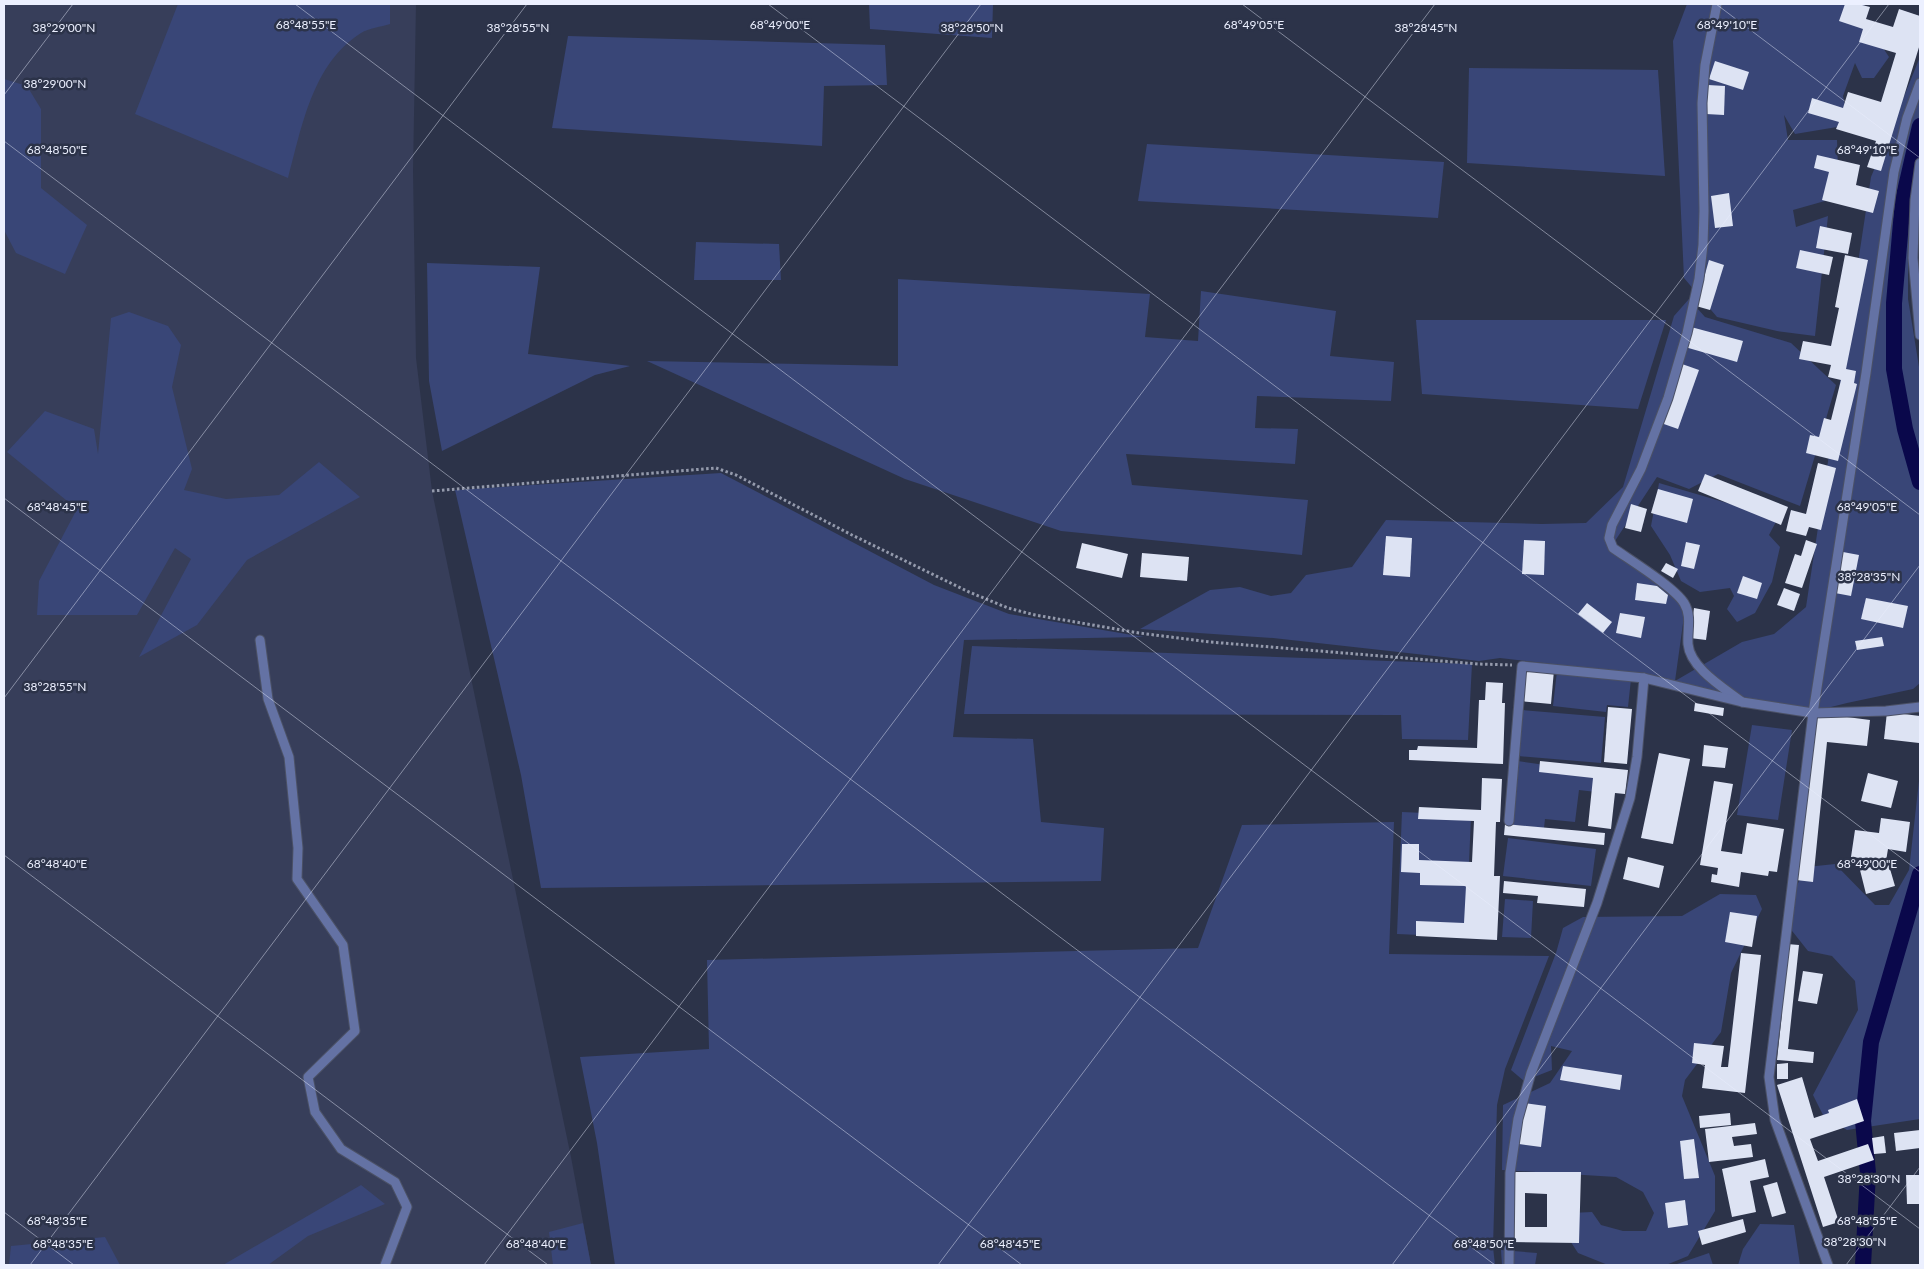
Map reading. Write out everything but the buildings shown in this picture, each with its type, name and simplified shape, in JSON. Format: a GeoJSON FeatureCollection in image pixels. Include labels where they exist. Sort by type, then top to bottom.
{"type":"FeatureCollection","features":[{"type":"Feature","properties":{"kind":"lane"},"geometry":{"type":"LineString","coordinates":[[1717,4],[1705,64],[1702,103],[1704,211],[1699,279],[1687,333],[1668,398],[1641,469],[1612,525],[1610,538],[1613,548],[1672,590],[1684,602],[1689,619],[1688,645],[1692,659],[1702,670],[1742,702]]}},
{"type":"Feature","properties":{"kind":"lane"},"geometry":{"type":"LineString","coordinates":[[1828,1265],[1775,1120],[1769,1077],[1813,713],[1853,460],[1894,172],[1905,126],[1920,83]]}},
{"type":"Feature","properties":{"kind":"lane"},"geometry":{"type":"LineString","coordinates":[[1920,164],[1915,200],[1913,258],[1920,335]]}},
{"type":"Feature","properties":{"kind":"lane"},"geometry":{"type":"LineString","coordinates":[[260,640],[268,698],[289,757],[298,841],[297,879],[343,945],[355,1031],[308,1077],[315,1112],[341,1149],[395,1182],[407,1207],[385,1265]]}},
{"type":"Feature","properties":{"kind":"lane"},"geometry":{"type":"LineString","coordinates":[[1509,821],[1522,666],[1644,678],[1742,702],[1813,713],[1920,707]]}},
{"type":"Feature","properties":{"kind":"lane"},"geometry":{"type":"LineString","coordinates":[[1509,1265],[1510,1173],[1518,1119],[1531,1073],[1597,903],[1630,798],[1638,757],[1644,678]]}},
{"type":"Feature","properties":{"kind":"path"},"geometry":{"type":"LineString","coordinates":[[432,490],[716,468],[736,475],[852,535],[969,592],[1008,608],[1035,615],[1139,633],[1210,642],[1522,666]]}},
{"type":"Feature","properties":{"kind":"shaded area"},"geometry":{"type":"Polygon","coordinates":[[[4,4],[416,4],[413,171],[416,358],[432,491],[571,1157],[591,1265],[4,1265],[4,4]]]}},
{"type":"Feature","properties":{"kind":"shaded area"},"geometry":{"type":"Polygon","coordinates":[[[178,4],[390,4],[390,24],[361,33],[344,46],[331,62],[311,98],[288,178],[135,114],[178,4]]]}},
{"type":"Feature","properties":{"kind":"shaded area"},"geometry":{"type":"Polygon","coordinates":[[[869,4],[993,4],[992,38],[870,29],[869,4]]]}},
{"type":"Feature","properties":{"kind":"shaded area"},"geometry":{"type":"Polygon","coordinates":[[[1687,4],[1865,4],[1861,14],[1889,57],[1874,78],[1862,78],[1855,63],[1843,96],[1849,125],[1795,134],[1784,115],[1788,140],[1837,140],[1839,197],[1793,210],[1796,227],[1828,216],[1815,336],[1777,331],[1717,317],[1684,278],[1673,41],[1687,4]]]}},
{"type":"Feature","properties":{"kind":"shaded area"},"geometry":{"type":"Polygon","coordinates":[[[568,36],[885,45],[887,85],[824,86],[822,146],[552,128],[568,36]]]}},
{"type":"Feature","properties":{"kind":"shaded area"},"geometry":{"type":"Polygon","coordinates":[[[1920,57],[1920,157],[1913,202],[1908,259],[1908,299],[1920,373],[1920,683],[1913,689],[1811,712],[1647,675],[1500,658],[1479,661],[1273,638],[1140,629],[1210,590],[1240,587],[1271,596],[1291,593],[1306,575],[1352,567],[1386,520],[1542,524],[1586,523],[1623,487],[1674,316],[1689,299],[1705,317],[1791,343],[1836,385],[1800,506],[1718,474],[1689,489],[1657,477],[1613,544],[1678,590],[1686,602],[1675,681],[1742,642],[1774,634],[1806,607],[1871,177],[1920,57]]]}},
{"type":"Feature","properties":{"kind":"shaded area"},"geometry":{"type":"Polygon","coordinates":[[[1469,68],[1658,70],[1665,176],[1467,163],[1469,68]]]}},
{"type":"Feature","properties":{"kind":"shaded area"},"geometry":{"type":"Polygon","coordinates":[[[4,79],[27,86],[41,109],[41,188],[87,225],[65,274],[16,253],[4,230],[4,79]]]}},
{"type":"Feature","properties":{"kind":"shaded area"},"geometry":{"type":"Polygon","coordinates":[[[1147,144],[1444,162],[1438,218],[1138,201],[1147,144]]]}},
{"type":"Feature","properties":{"kind":"shaded area"},"geometry":{"type":"Polygon","coordinates":[[[696,242],[779,244],[781,280],[694,280],[696,242]]]}},
{"type":"Feature","properties":{"kind":"shaded area"},"geometry":{"type":"Polygon","coordinates":[[[427,263],[540,267],[528,354],[630,366],[595,375],[442,451],[429,381],[427,263]]]}},
{"type":"Feature","properties":{"kind":"shaded area"},"geometry":{"type":"Polygon","coordinates":[[[898,279],[1150,294],[1145,337],[1198,341],[1201,291],[1336,311],[1330,356],[1394,362],[1391,401],[1257,396],[1255,428],[1298,429],[1295,464],[1126,454],[1132,485],[1308,500],[1302,555],[1061,531],[905,479],[647,361],[898,366],[898,279]]]}},
{"type":"Feature","properties":{"kind":"shaded area"},"geometry":{"type":"Polygon","coordinates":[[[129,312],[168,326],[181,345],[172,387],[192,469],[184,490],[226,499],[279,495],[319,462],[360,497],[247,560],[197,625],[139,657],[191,559],[175,548],[137,615],[37,615],[39,581],[77,509],[7,452],[45,411],[94,429],[98,454],[111,318],[129,312]]]}},
{"type":"Feature","properties":{"kind":"shaded area"},"geometry":{"type":"Polygon","coordinates":[[[1416,320],[1666,320],[1638,409],[1422,394],[1416,320]]]}},
{"type":"Feature","properties":{"kind":"shaded area"},"geometry":{"type":"Polygon","coordinates":[[[721,473],[934,585],[1009,614],[1144,637],[964,640],[953,737],[1033,739],[1041,822],[1104,828],[1101,881],[541,888],[521,775],[455,490],[721,473]]]}},
{"type":"Feature","properties":{"kind":"shaded area"},"geometry":{"type":"Polygon","coordinates":[[[1659,483],[1778,518],[1769,535],[1780,547],[1772,582],[1755,613],[1737,622],[1727,609],[1734,596],[1730,588],[1700,592],[1681,581],[1670,555],[1651,526],[1659,483]]]}},
{"type":"Feature","properties":{"kind":"shaded area"},"geometry":{"type":"Polygon","coordinates":[[[972,646],[1472,664],[1468,740],[1402,739],[1401,715],[964,714],[972,646]]]}},
{"type":"Feature","properties":{"kind":"shaded area"},"geometry":{"type":"Polygon","coordinates":[[[1557,671],[1631,679],[1628,707],[1607,705],[1606,712],[1553,706],[1557,671]]]}},
{"type":"Feature","properties":{"kind":"shaded area"},"geometry":{"type":"Polygon","coordinates":[[[1522,710],[1605,717],[1601,763],[1518,756],[1522,710]]]}},
{"type":"Feature","properties":{"kind":"shaded area"},"geometry":{"type":"Polygon","coordinates":[[[1752,725],[1792,730],[1778,820],[1737,815],[1752,725]]]}},
{"type":"Feature","properties":{"kind":"shaded area"},"geometry":{"type":"Polygon","coordinates":[[[1511,760],[1599,773],[1596,792],[1579,790],[1575,822],[1545,819],[1544,828],[1505,824],[1511,760]]]}},
{"type":"Feature","properties":{"kind":"shaded area"},"geometry":{"type":"Polygon","coordinates":[[[1920,772],[1920,1119],[1847,1130],[1823,1115],[1813,1095],[1858,1010],[1855,981],[1832,956],[1808,951],[1789,927],[1788,901],[1807,867],[1835,864],[1875,905],[1889,905],[1909,870],[1920,772]]]}},
{"type":"Feature","properties":{"kind":"shaded area"},"geometry":{"type":"Polygon","coordinates":[[[1402,812],[1471,815],[1466,937],[1397,934],[1402,812]]]}},
{"type":"Feature","properties":{"kind":"shaded area"},"geometry":{"type":"Polygon","coordinates":[[[1394,822],[1389,954],[1549,956],[1505,1069],[1497,1105],[1493,1247],[1495,1265],[615,1265],[597,1143],[580,1057],[709,1049],[707,960],[1198,948],[1242,825],[1394,822]]]}},
{"type":"Feature","properties":{"kind":"shaded area"},"geometry":{"type":"Polygon","coordinates":[[[1508,838],[1596,849],[1591,886],[1503,876],[1508,838]]]}},
{"type":"Feature","properties":{"kind":"shaded area"},"geometry":{"type":"Polygon","coordinates":[[[1720,894],[1756,895],[1762,909],[1731,973],[1721,1032],[1685,1080],[1682,1096],[1715,1176],[1715,1211],[1688,1256],[1666,1265],[1608,1265],[1578,1253],[1565,1233],[1571,1213],[1592,1212],[1601,1225],[1623,1231],[1646,1231],[1654,1213],[1643,1192],[1616,1177],[1502,1170],[1503,1105],[1550,1083],[1572,1051],[1551,1046],[1552,1070],[1524,1081],[1511,1070],[1556,953],[1563,928],[1583,917],[1682,916],[1720,894]]]}},
{"type":"Feature","properties":{"kind":"shaded area"},"geometry":{"type":"Polygon","coordinates":[[[1505,899],[1533,901],[1531,938],[1502,937],[1505,899]]]}},
{"type":"Feature","properties":{"kind":"shaded area"},"geometry":{"type":"Polygon","coordinates":[[[361,1185],[385,1204],[308,1236],[268,1265],[223,1265],[361,1185]]]}},
{"type":"Feature","properties":{"kind":"shaded area"},"geometry":{"type":"Polygon","coordinates":[[[583,1223],[591,1265],[553,1265],[549,1232],[583,1223]]]}},
{"type":"Feature","properties":{"kind":"shaded area"},"geometry":{"type":"Polygon","coordinates":[[[1760,1224],[1794,1225],[1800,1265],[1738,1265],[1743,1249],[1760,1224]]]}},
{"type":"Feature","properties":{"kind":"shaded area"},"geometry":{"type":"Polygon","coordinates":[[[105,1237],[120,1265],[9,1265],[11,1246],[105,1237]]]}},
{"type":"Feature","properties":{"kind":"shaded area"},"geometry":{"type":"Polygon","coordinates":[[[1501,1250],[1537,1253],[1535,1265],[1502,1265],[1501,1250]]]}},
{"type":"Feature","properties":{"kind":"shaded area"},"geometry":{"type":"Polygon","coordinates":[[[1709,1253],[1713,1265],[1674,1265],[1709,1253]]]}},
{"type":"Feature","properties":{"kind":"waterway"},"geometry":{"type":"LineString","coordinates":[[1920,126],[1903,200],[1894,303],[1894,369],[1905,429],[1920,482]]}},
{"type":"Feature","properties":{"kind":"waterway"},"geometry":{"type":"LineString","coordinates":[[1863,1265],[1868,1173],[1863,1121],[1871,1042],[1920,874]]}}]}
